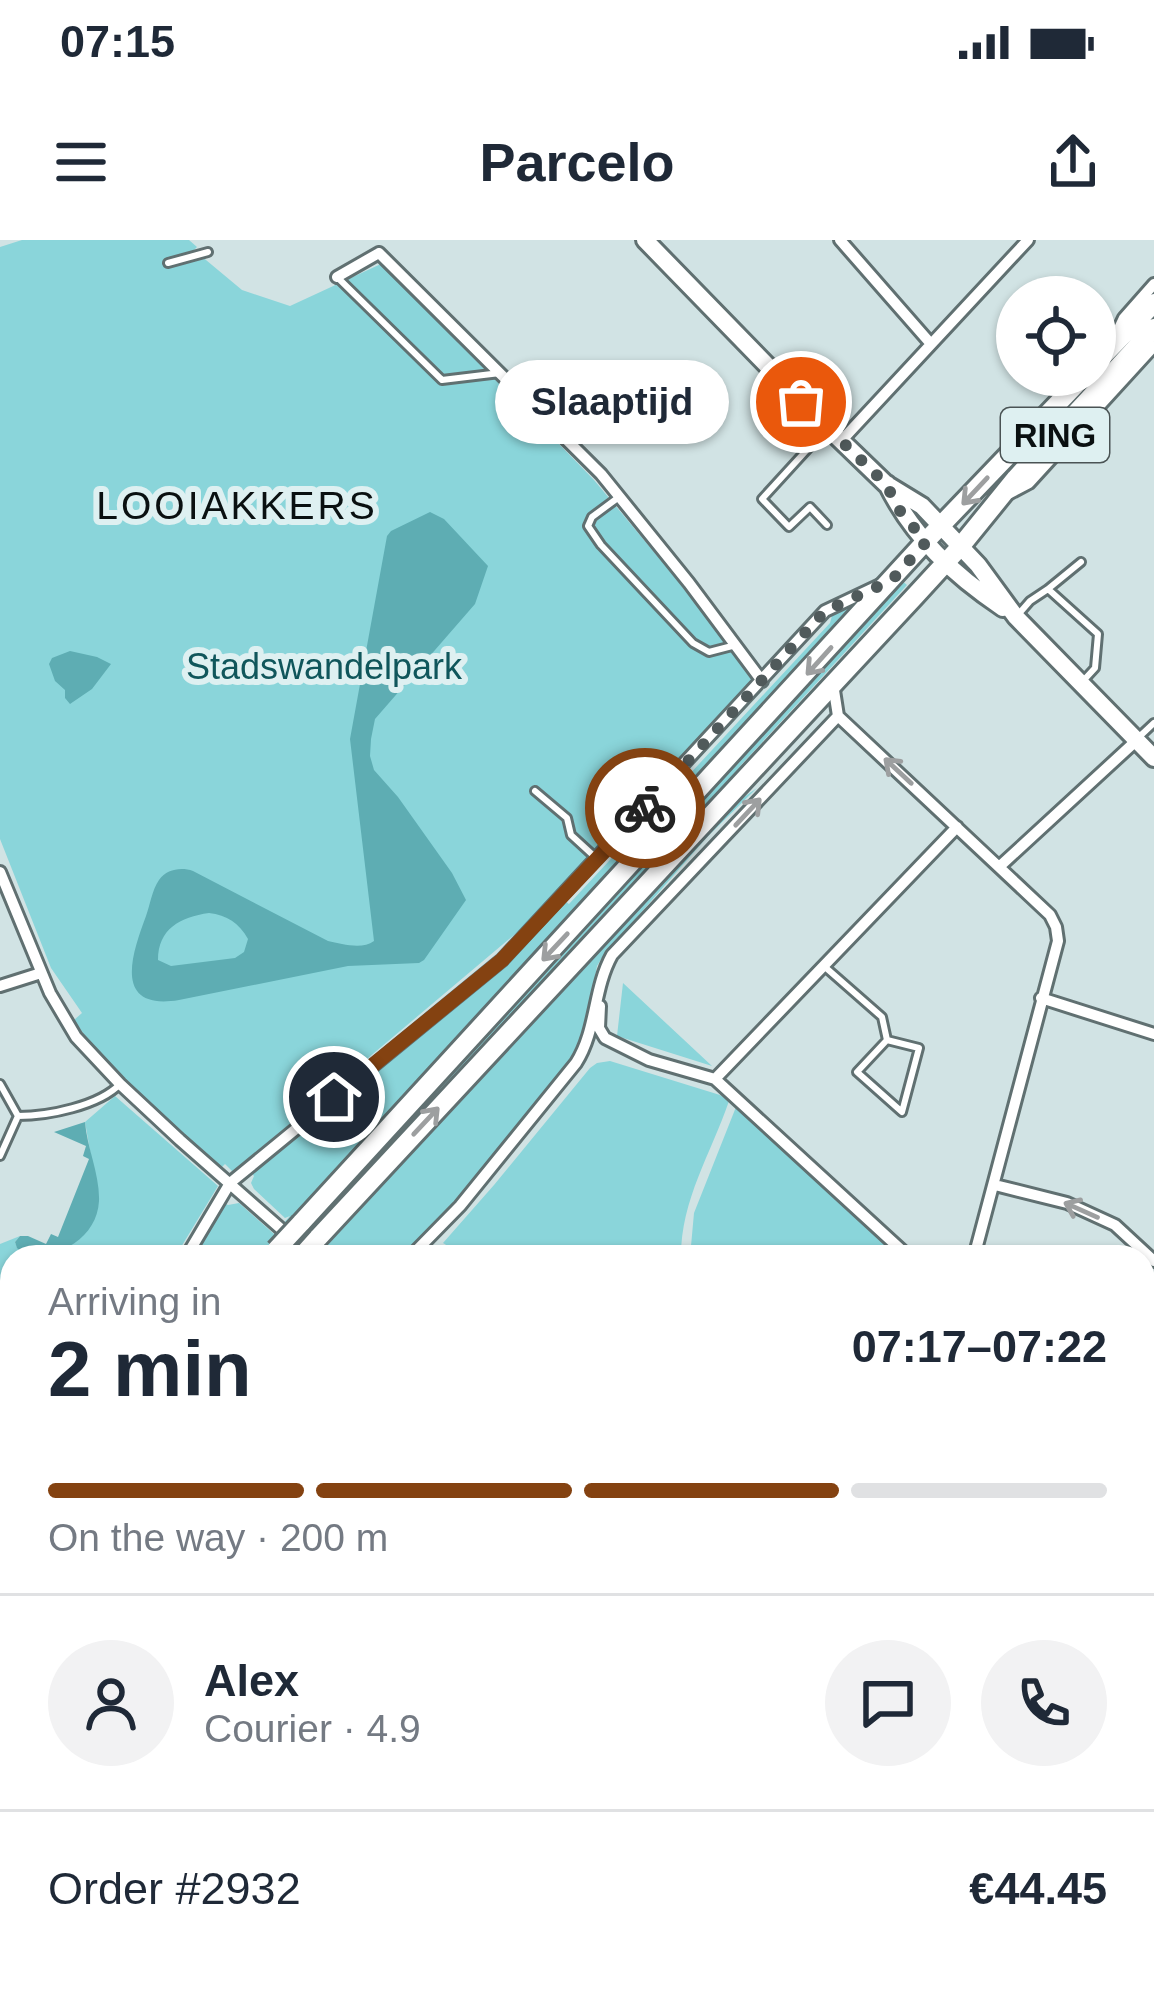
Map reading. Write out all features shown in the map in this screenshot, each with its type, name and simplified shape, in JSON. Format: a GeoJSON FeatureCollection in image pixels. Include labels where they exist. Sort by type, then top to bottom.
{"type":"FeatureCollection","features":[{"type":"Feature","properties":{"kind":"main road"},"geometry":{"type":"LineString","coordinates":[[645,240],[886,484],[922,506],[978,565],[1016,617],[1154,758]]}},
{"type":"Feature","properties":{"kind":"main road"},"geometry":{"type":"LineString","coordinates":[[1116,342],[1154,303]]}},
{"type":"Feature","properties":{"kind":"main road","name":"RING"},"geometry":{"type":"LineString","coordinates":[[319,1245],[960,547],[1016,478],[1154,328]]}},
{"type":"Feature","properties":{"kind":"main road","name":"RING"},"geometry":{"type":"LineString","coordinates":[[281,1245],[1065,396]]}},
{"type":"Feature","properties":{"kind":"main road"},"geometry":{"type":"LineString","coordinates":[[886,484],[900,511],[945,563],[964,582],[1016,617]]}},
{"type":"Feature","properties":{"kind":"street"},"geometry":{"type":"LineString","coordinates":[[840,240],[931,344]]}},
{"type":"Feature","properties":{"kind":"street"},"geometry":{"type":"LineString","coordinates":[[835,434],[931,344],[1028,240]]}},
{"type":"Feature","properties":{"kind":"street"},"geometry":{"type":"LineString","coordinates":[[337,277],[380,247],[601,473],[762,681]]}},
{"type":"Feature","properties":{"kind":"street"},"geometry":{"type":"LineString","coordinates":[[1116,331],[1154,284]]}},
{"type":"Feature","properties":{"kind":"street"},"geometry":{"type":"LineString","coordinates":[[1001,497],[1029,483],[1154,346]]}},
{"type":"Feature","properties":{"kind":"street"},"geometry":{"type":"LineString","coordinates":[[193,1245],[230,1183],[478,981],[598,860],[825,611],[892,580]]}},
{"type":"Feature","properties":{"kind":"street"},"geometry":{"type":"LineString","coordinates":[[833,684],[838,716],[1049,915],[1056,927],[1058,941],[978,1245]]}},
{"type":"Feature","properties":{"kind":"street"},"geometry":{"type":"LineString","coordinates":[[838,716],[612,955],[603,971],[599,998],[601,1034],[649,1060],[716,1079],[897,1245]]}},
{"type":"Feature","properties":{"kind":"street"},"geometry":{"type":"LineString","coordinates":[[999,867],[1137,740]]}},
{"type":"Feature","properties":{"kind":"street"},"geometry":{"type":"LineString","coordinates":[[716,1079],[957,827]]}},
{"type":"Feature","properties":{"kind":"street"},"geometry":{"type":"LineString","coordinates":[[0,872],[41,973],[76,1036],[180,1140],[312,1245]]}},
{"type":"Feature","properties":{"kind":"street"},"geometry":{"type":"LineString","coordinates":[[0,986],[41,973]]}},
{"type":"Feature","properties":{"kind":"street"},"geometry":{"type":"LineString","coordinates":[[422,1245],[567,1076],[584,1050],[599,998]]}},
{"type":"Feature","properties":{"kind":"street"},"geometry":{"type":"LineString","coordinates":[[1041,998],[1154,1034]]}},
{"type":"Feature","properties":{"kind":"street"},"geometry":{"type":"LineString","coordinates":[[995,1185],[1067,1203],[1115,1226],[1136,1245]]}},
{"type":"Feature","properties":{"kind":"lane"},"geometry":{"type":"LineString","coordinates":[[168,263],[208,252]]}},
{"type":"Feature","properties":{"kind":"lane"},"geometry":{"type":"LineString","coordinates":[[337,277],[442,380],[501,373]]}},
{"type":"Feature","properties":{"kind":"lane"},"geometry":{"type":"LineString","coordinates":[[827,525],[810,507],[789,527],[762,499],[788,467],[835,434]]}},
{"type":"Feature","properties":{"kind":"lane"},"geometry":{"type":"LineString","coordinates":[[620,496],[592,517],[588,526],[601,545],[694,643],[709,652],[736,645]]}},
{"type":"Feature","properties":{"kind":"lane"},"geometry":{"type":"LineString","coordinates":[[1016,617],[1082,562]]}},
{"type":"Feature","properties":{"kind":"lane"},"geometry":{"type":"LineString","coordinates":[[1048,590],[1098,634],[1095,668],[1080,683]]}},
{"type":"Feature","properties":{"kind":"lane"},"geometry":{"type":"LineString","coordinates":[[1137,740],[1154,723]]}},
{"type":"Feature","properties":{"kind":"lane"},"geometry":{"type":"LineString","coordinates":[[535,791],[567,818],[571,835],[598,860]]}},
{"type":"Feature","properties":{"kind":"lane"},"geometry":{"type":"LineString","coordinates":[[825,967],[882,1017],[887,1040]]}},
{"type":"Feature","properties":{"kind":"lane"},"geometry":{"type":"LineString","coordinates":[[887,1040],[920,1048],[902,1112],[857,1072],[887,1040]]}},
{"type":"Feature","properties":{"kind":"lane"},"geometry":{"type":"LineString","coordinates":[[0,1084],[18,1116]]}},
{"type":"Feature","properties":{"kind":"lane"},"geometry":{"type":"LineString","coordinates":[[18,1116],[41,1116],[109,1095],[120,1084]]}},
{"type":"Feature","properties":{"kind":"lane"},"geometry":{"type":"LineString","coordinates":[[0,1156],[18,1116]]}},
{"type":"Feature","properties":{"kind":"green space","name":"Stadswandelpark"},"geometry":{"type":"Polygon","coordinates":[[[22,240],[189,240],[197,247],[194,250],[242,290],[290,306],[383,263],[594,480],[758,685],[528,923],[233,1172],[225,1164],[221,1168],[142,1099],[74,1020],[82,1013],[51,968],[0,839],[0,247],[22,240]]]}},
{"type":"Feature","properties":{"kind":"green space"},"geometry":{"type":"Polygon","coordinates":[[[901,580],[907,585],[302,1245],[289,1245],[901,580]]]}},
{"type":"Feature","properties":{"kind":"green space"},"geometry":{"type":"Polygon","coordinates":[[[860,601],[271,1245],[199,1245],[224,1203],[239,1203],[274,1234],[290,1216],[285,1218],[254,1189],[251,1172],[472,993],[565,901],[569,904],[830,623],[833,612],[860,601]]]}},
{"type":"Feature","properties":{"kind":"green space"},"geometry":{"type":"Polygon","coordinates":[[[757,788],[708,836],[603,956],[579,1051],[426,1233],[414,1245],[320,1245],[718,815],[757,788]]]}},
{"type":"Feature","properties":{"kind":"green space"},"geometry":{"type":"Polygon","coordinates":[[[623,983],[712,1066],[617,1036],[623,983]]]}},
{"type":"Feature","properties":{"kind":"green space"},"geometry":{"type":"Polygon","coordinates":[[[610,1061],[729,1101],[691,1196],[682,1245],[443,1243],[590,1068],[610,1061]]]}},
{"type":"Feature","properties":{"kind":"green space"},"geometry":{"type":"Polygon","coordinates":[[[115,1096],[218,1186],[182,1245],[65,1245],[95,1179],[85,1122],[115,1096]]]}},
{"type":"Feature","properties":{"kind":"green space"},"geometry":{"type":"Polygon","coordinates":[[[736,1107],[885,1245],[691,1245],[694,1213],[736,1107]]]}},
{"type":"Feature","properties":{"kind":"shaded area"},"geometry":{"type":"Polygon","coordinates":[[[430,512],[444,519],[488,566],[475,604],[375,719],[371,739],[374,770],[452,873],[466,900],[419,963],[348,966],[179,1000],[144,997],[136,989],[132,963],[157,884],[174,870],[193,871],[328,941],[358,946],[374,941],[350,739],[391,531],[430,512]],[[215,914],[173,926],[162,940],[158,960],[171,966],[235,958],[244,952],[248,939],[244,933],[215,914]]]}},
{"type":"Feature","properties":{"kind":"shaded area"},"geometry":{"type":"Polygon","coordinates":[[[70,651],[111,664],[92,689],[70,704],[49,664],[70,651]]]}},
{"type":"Feature","properties":{"kind":"shaded area"},"geometry":{"type":"Polygon","coordinates":[[[85,1122],[98,1181],[97,1214],[71,1245],[16,1245],[20,1236],[46,1244],[51,1234],[58,1237],[89,1159],[83,1156],[86,1146],[54,1132],[85,1122]]]}},
{"type":"Feature","properties":{"kind":"way so far"},"geometry":{"type":"LineString","coordinates":[[645,808],[825,611],[892,580],[926,542],[900,511],[886,484],[801,402]]}},
{"type":"Feature","properties":{"kind":"place","name":"Slaaptijd"},"geometry":{"type":"Point","coordinates":[801,402]}},
{"type":"Feature","properties":{"kind":"district","name":"LOOIAKKERS"},"geometry":{"type":"Point","coordinates":[237,505]}},
{"type":"Feature","properties":{"kind":"route"},"geometry":{"type":"LineString","coordinates":[[334,1097],[502,960],[645,808]]}}]}
